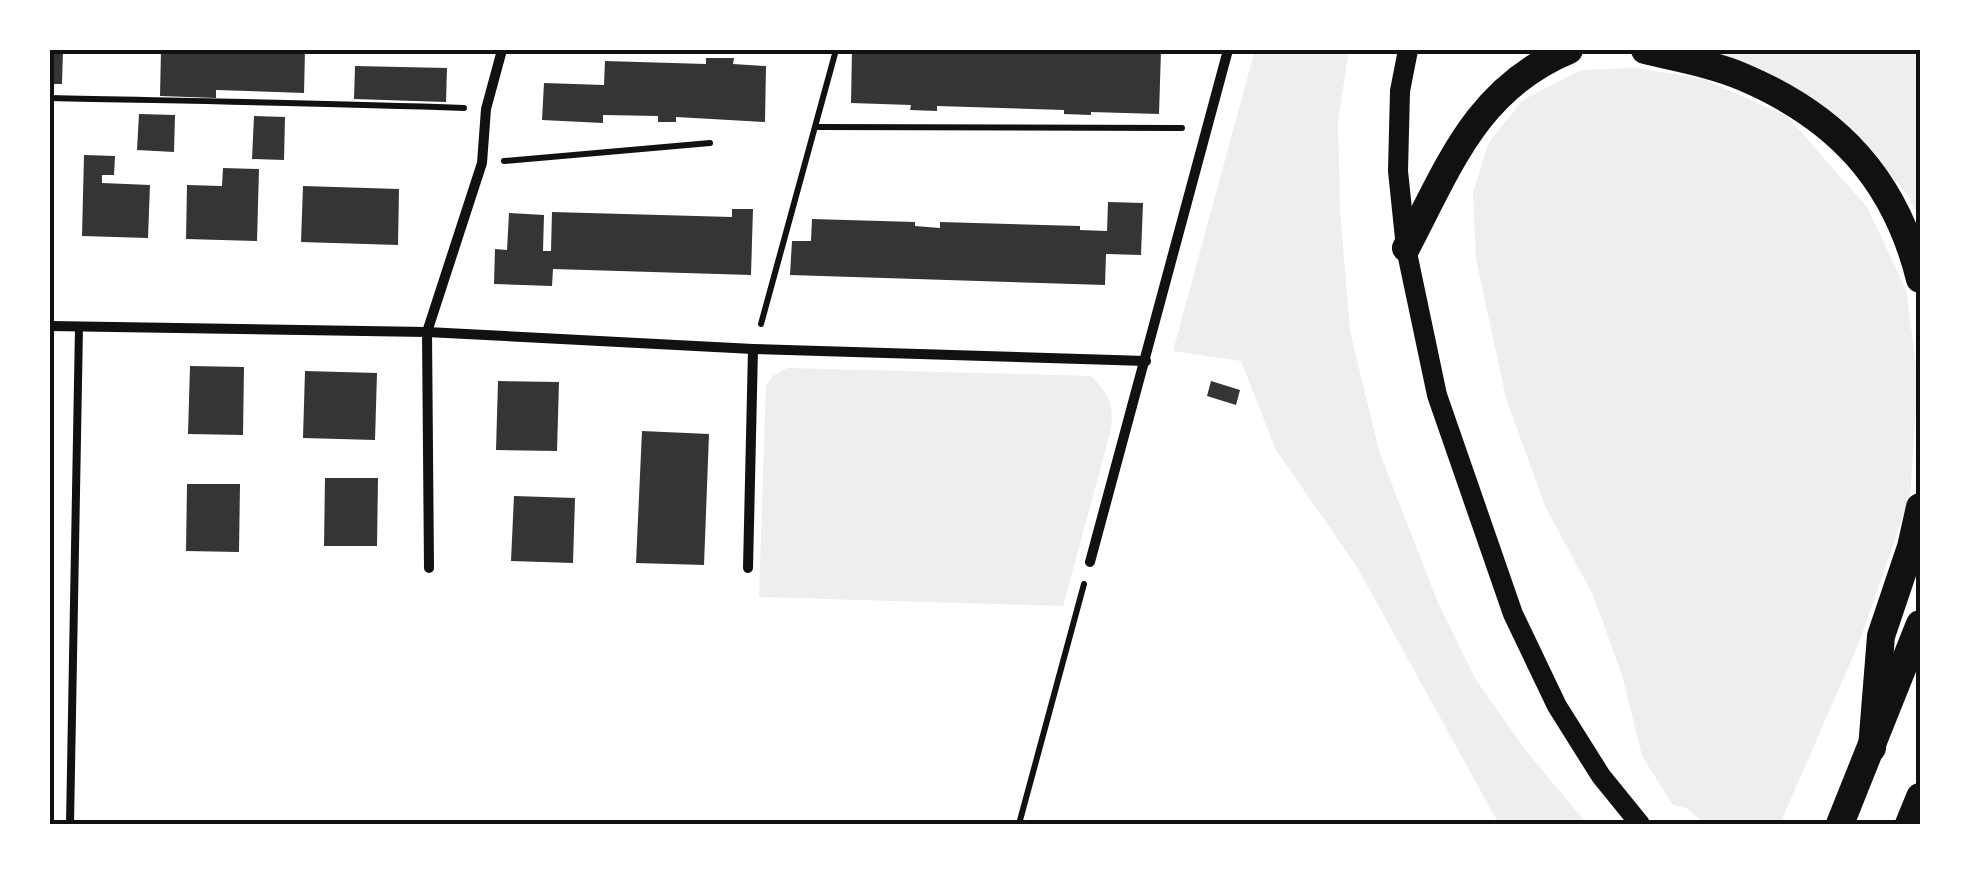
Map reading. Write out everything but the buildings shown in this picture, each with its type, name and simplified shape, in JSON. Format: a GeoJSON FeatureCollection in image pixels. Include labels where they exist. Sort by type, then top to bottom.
{"type":"FeatureCollection","features":[{"type":"Feature","properties":{"kind":"highway"},"geometry":{"type":"LineString","coordinates":[[1406,248],[1459,146],[1488,106],[1536,66],[1569,50]]}},
{"type":"Feature","properties":{"kind":"highway"},"geometry":{"type":"LineString","coordinates":[[1645,50],[1740,76],[1803,108],[1842,137],[1880,182],[1911,243],[1920,279]]}},
{"type":"Feature","properties":{"kind":"highway"},"geometry":{"type":"LineString","coordinates":[[1872,748],[1881,636],[1920,507]]}},
{"type":"Feature","properties":{"kind":"highway"},"geometry":{"type":"LineString","coordinates":[[1840,824],[1920,624]]}},
{"type":"Feature","properties":{"kind":"highway"},"geometry":{"type":"LineString","coordinates":[[1909,824],[1920,797]]}},
{"type":"Feature","properties":{"kind":"main road"},"geometry":{"type":"LineString","coordinates":[[1408,50],[1400,91],[1398,171],[1406,248],[1437,394],[1513,614],[1557,706],[1601,776],[1640,824]]}},
{"type":"Feature","properties":{"kind":"street"},"geometry":{"type":"LineString","coordinates":[[428,568],[427,332],[482,162],[486,109],[502,50]]}},
{"type":"Feature","properties":{"kind":"street"},"geometry":{"type":"LineString","coordinates":[[1090,562],[1228,50]]}},
{"type":"Feature","properties":{"kind":"street"},"geometry":{"type":"LineString","coordinates":[[50,326],[427,332],[754,349],[1146,361]]}},
{"type":"Feature","properties":{"kind":"street"},"geometry":{"type":"LineString","coordinates":[[748,568],[754,349]]}},
{"type":"Feature","properties":{"kind":"lane"},"geometry":{"type":"LineString","coordinates":[[70,824],[78,327]]}},
{"type":"Feature","properties":{"kind":"path"},"geometry":{"type":"LineString","coordinates":[[754,349],[836,50]]}},
{"type":"Feature","properties":{"kind":"path"},"geometry":{"type":"LineString","coordinates":[[50,98],[486,109]]}},
{"type":"Feature","properties":{"kind":"path"},"geometry":{"type":"LineString","coordinates":[[816,127],[1208,128]]}},
{"type":"Feature","properties":{"kind":"path"},"geometry":{"type":"LineString","coordinates":[[482,162],[710,143]]}},
{"type":"Feature","properties":{"kind":"path"},"geometry":{"type":"LineString","coordinates":[[1020,824],[1090,562]]}},
{"type":"Feature","properties":{"kind":"shaded area"},"geometry":{"type":"Polygon","coordinates":[[[1255,50],[1349,50],[1338,121],[1340,211],[1350,331],[1379,451],[1438,603],[1476,680],[1527,752],[1587,824],[1499,824],[1357,567],[1276,450],[1241,361],[1173,351],[1255,50]]]}},
{"type":"Feature","properties":{"kind":"shaded area"},"geometry":{"type":"Polygon","coordinates":[[[1697,50],[1920,50],[1920,221],[1908,195],[1858,139],[1697,50]]]}},
{"type":"Feature","properties":{"kind":"shaded area"},"geometry":{"type":"Polygon","coordinates":[[[1635,68],[1701,78],[1787,116],[1867,207],[1906,290],[1918,380],[1910,496],[1860,640],[1780,824],[1705,824],[1687,808],[1673,805],[1642,756],[1622,675],[1593,595],[1545,506],[1506,398],[1476,259],[1473,192],[1489,142],[1523,100],[1581,70],[1635,68]]]}},
{"type":"Feature","properties":{"kind":"shaded area"},"geometry":{"type":"Polygon","coordinates":[[[787,368],[1091,376],[1110,402],[1110,433],[1063,606],[759,597],[766,386],[773,376],[787,368]]]}}]}
